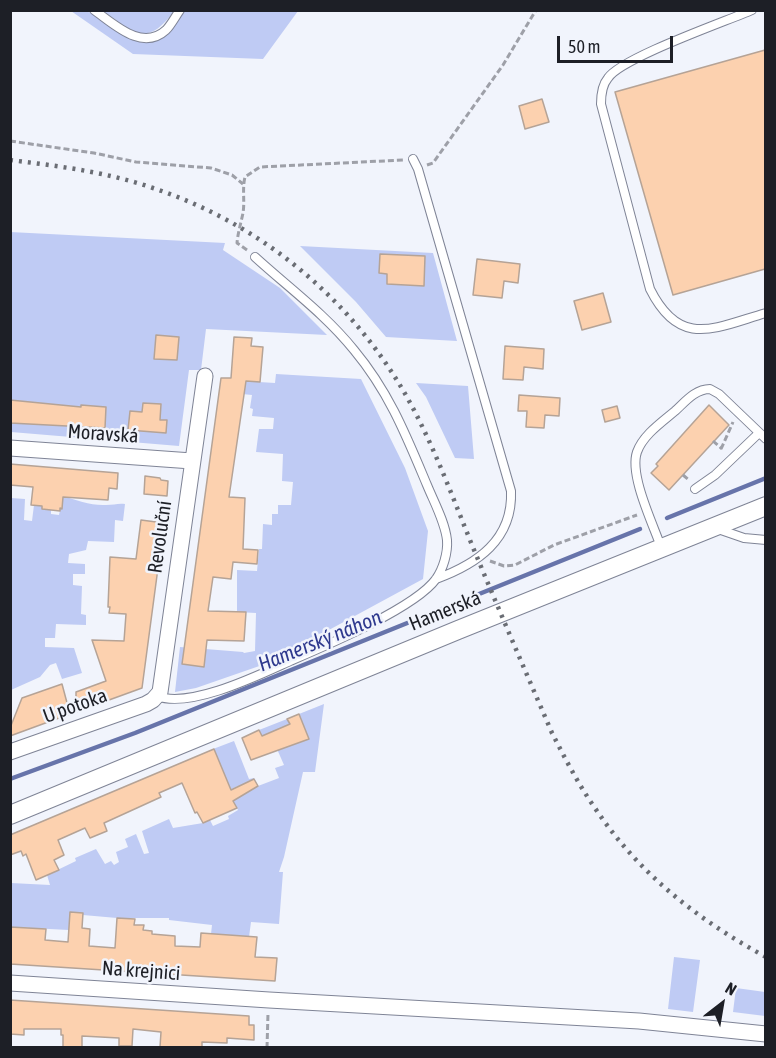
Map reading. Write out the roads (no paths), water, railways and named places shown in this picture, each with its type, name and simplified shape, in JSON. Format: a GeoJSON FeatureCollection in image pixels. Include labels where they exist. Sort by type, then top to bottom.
{"type":"FeatureCollection","features":[{"type":"Feature","properties":{"kind":"street","name":"Revoluční"},"geometry":{"type":"LineString","coordinates":[[155,698],[162,685],[205,376]]}},
{"type":"Feature","properties":{"kind":"street","name":"Moravská"},"geometry":{"type":"LineString","coordinates":[[10,448],[192,461]]}},
{"type":"Feature","properties":{"kind":"street","name":"Hamerská"},"geometry":{"type":"LineString","coordinates":[[10,815],[765,506]]}},
{"type":"Feature","properties":{"kind":"street","name":"U potoka"},"geometry":{"type":"LineString","coordinates":[[10,752],[155,698]]}},
{"type":"Feature","properties":{"kind":"street","name":"Na krejnici"},"geometry":{"type":"LineString","coordinates":[[10,983],[639,1021],[765,1034]]}},
{"type":"Feature","properties":{"kind":"lane"},"geometry":{"type":"LineString","coordinates":[[94,10],[130,35],[145,39],[166,29],[180,10]]}},
{"type":"Feature","properties":{"kind":"lane"},"geometry":{"type":"LineString","coordinates":[[752,10],[627,62],[608,76],[603,86],[601,104],[650,289],[665,314],[678,324],[693,330],[709,330],[765,313]]}},
{"type":"Feature","properties":{"kind":"lane"},"geometry":{"type":"LineString","coordinates":[[155,698],[167,700],[204,695],[282,665],[370,624],[413,599],[436,579],[467,566],[498,538],[507,523],[511,508],[511,491],[418,169],[413,159]]}},
{"type":"Feature","properties":{"kind":"lane"},"geometry":{"type":"LineString","coordinates":[[255,257],[314,306],[336,328],[393,406],[445,530],[446,555],[436,579]]}},
{"type":"Feature","properties":{"kind":"lane"},"geometry":{"type":"LineString","coordinates":[[662,548],[648,511],[635,460],[638,450],[651,433],[695,393],[705,389],[715,391],[765,439]]}},
{"type":"Feature","properties":{"kind":"lane"},"geometry":{"type":"LineString","coordinates":[[695,489],[715,475],[759,433]]}},
{"type":"Feature","properties":{"kind":"lane"},"geometry":{"type":"LineString","coordinates":[[713,527],[744,538],[765,540]]}},
{"type":"Feature","properties":{"kind":"waterway","name":"Hamerský náhon"},"geometry":{"type":"LineString","coordinates":[[667,518],[766,478]]}},
{"type":"Feature","properties":{"kind":"waterway","name":"Hamerský náhon"},"geometry":{"type":"LineString","coordinates":[[10,779],[135,733],[640,529]]}},
{"type":"Feature","properties":{"kind":"railway"},"geometry":{"type":"LineString","coordinates":[[10,160],[64,167],[118,178],[195,204],[273,249],[309,277],[341,308],[371,343],[397,380],[419,420],[552,733],[589,799],[630,854],[671,893],[693,911],[766,957]]}}]}
